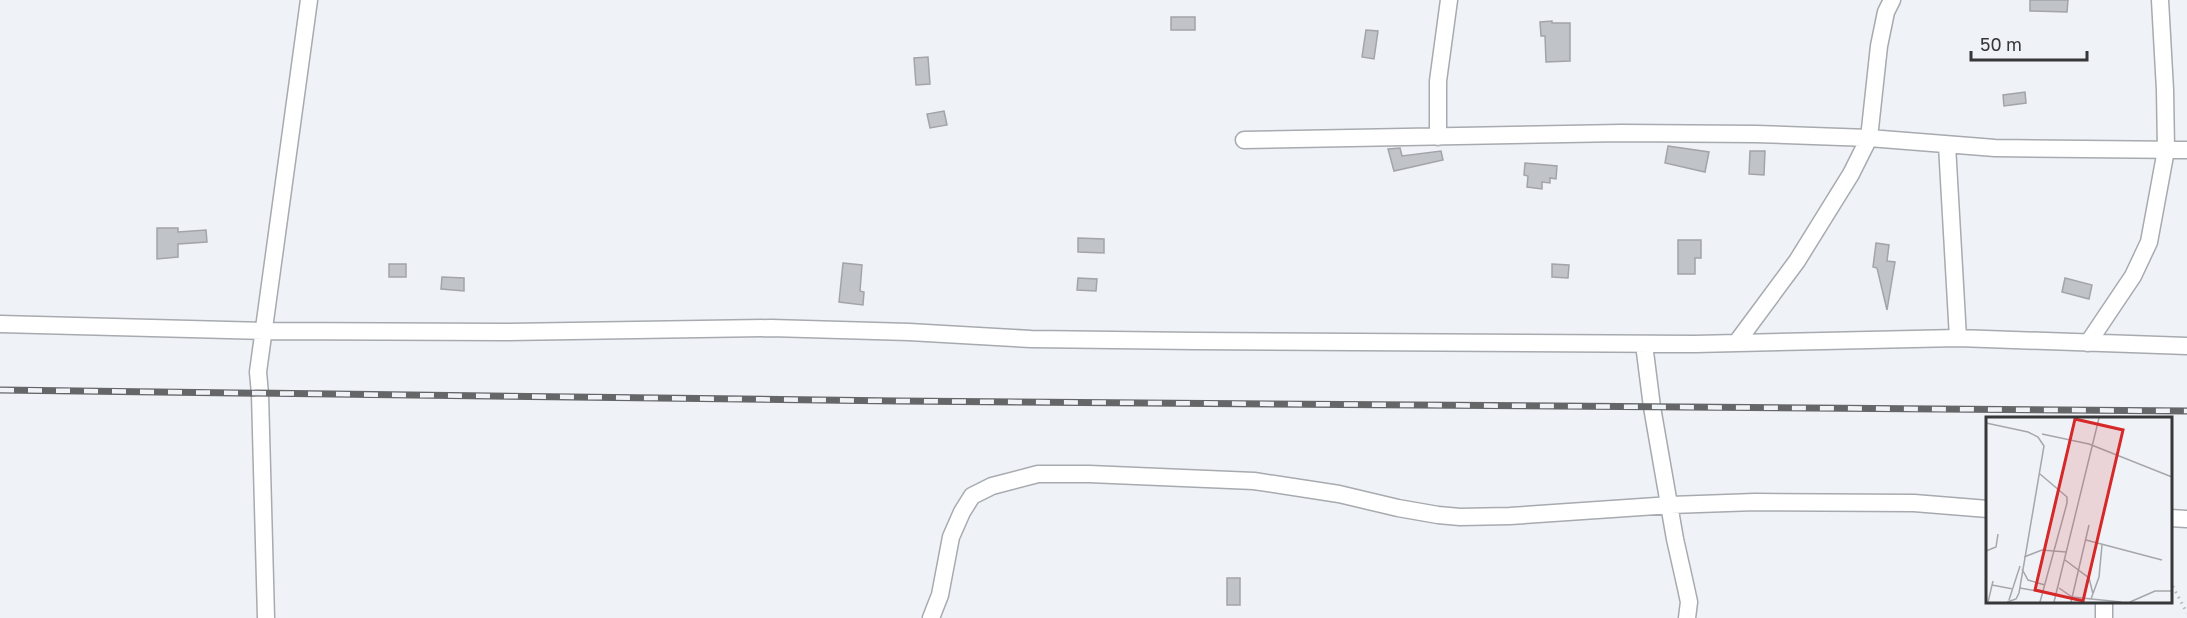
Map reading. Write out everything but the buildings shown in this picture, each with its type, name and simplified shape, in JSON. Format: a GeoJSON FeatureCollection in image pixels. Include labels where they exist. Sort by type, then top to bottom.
{"type":"FeatureCollection","features":[{"type":"Feature","properties":{"kind":"street"},"geometry":{"type":"LineString","coordinates":[[266,618],[258,372],[309,0]]}},
{"type":"Feature","properties":{"kind":"street"},"geometry":{"type":"LineString","coordinates":[[1438,137],[1438,81],[1449,0]]}},
{"type":"Feature","properties":{"kind":"street"},"geometry":{"type":"LineString","coordinates":[[1737,342],[1797,261],[1851,174],[1869,138],[1879,46],[1886,12],[1892,0]]}},
{"type":"Feature","properties":{"kind":"street"},"geometry":{"type":"LineString","coordinates":[[2088,343],[2133,276],[2149,242],[2166,150],[2160,0]]}},
{"type":"Feature","properties":{"kind":"street"},"geometry":{"type":"LineString","coordinates":[[1244,140],[1621,133],[1756,134],[1869,138],[1947,145],[2187,150]]}},
{"type":"Feature","properties":{"kind":"street"},"geometry":{"type":"LineString","coordinates":[[1947,145],[1958,338]]}},
{"type":"Feature","properties":{"kind":"street"},"geometry":{"type":"LineString","coordinates":[[0,324],[264,331],[505,332],[771,328],[1054,339],[1644,344],[1958,338],[2187,346]]}},
{"type":"Feature","properties":{"kind":"street"},"geometry":{"type":"LineString","coordinates":[[1644,344],[1652,407],[1671,505],[1675,539],[1689,602],[1687,618]]}},
{"type":"Feature","properties":{"kind":"street"},"geometry":{"type":"LineString","coordinates":[[931,618],[940,595],[951,537],[972,496],[992,486],[1038,474],[1254,481],[1339,494],[1398,508],[1449,516],[1510,516],[1755,502],[1914,503],[1986,509]]}},
{"type":"Feature","properties":{"kind":"street"},"geometry":{"type":"LineString","coordinates":[[2172,518],[2187,519]]}},
{"type":"Feature","properties":{"kind":"path"},"geometry":{"type":"LineString","coordinates":[[2172,585],[2187,613]]}},
{"type":"Feature","properties":{"kind":"railway"},"geometry":{"type":"LineString","coordinates":[[0,390],[898,401],[2187,411]]}}]}
